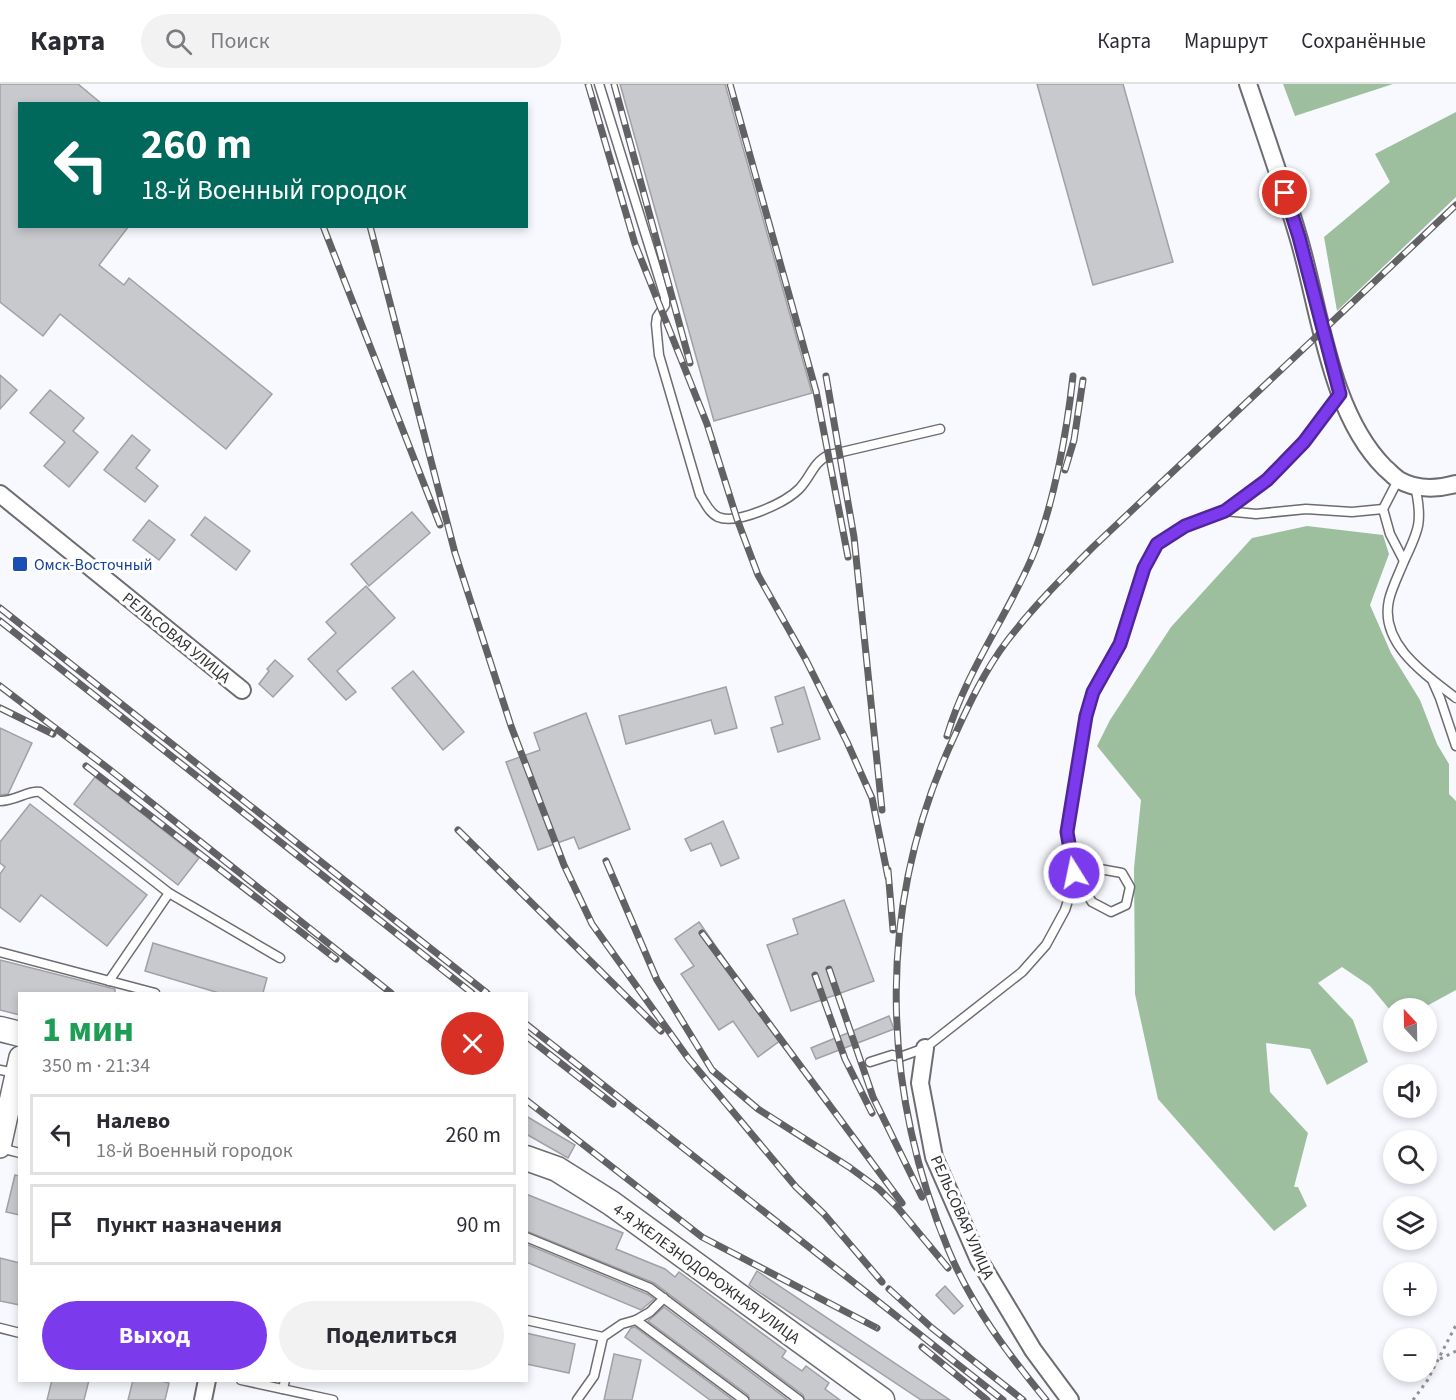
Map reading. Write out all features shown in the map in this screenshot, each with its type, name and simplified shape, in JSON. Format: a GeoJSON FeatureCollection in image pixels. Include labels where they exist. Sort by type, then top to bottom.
{"type":"FeatureCollection","features":[{"type":"Feature","properties":{"kind":"main road"},"geometry":{"type":"LineString","coordinates":[[0,1029],[18,1034]]}},
{"type":"Feature","properties":{"kind":"main road","name":"4-Я ЖЕЛЕЗНОДОРОЖНАЯ УЛИЦА"},"geometry":{"type":"LineString","coordinates":[[528,1159],[557,1169],[611,1203],[882,1400]]}},
{"type":"Feature","properties":{"kind":"street"},"geometry":{"type":"LineString","coordinates":[[1248,84],[1299,237],[1340,394],[1358,430],[1376,458],[1398,480],[1415,486],[1437,489],[1456,484]]}},
{"type":"Feature","properties":{"kind":"street","name":"РЕЛЬСОВАЯ УЛИЦА"},"geometry":{"type":"LineString","coordinates":[[0,494],[242,690]]}},
{"type":"Feature","properties":{"kind":"street","name":"РЕЛЬСОВАЯ УЛИЦА"},"geometry":{"type":"LineString","coordinates":[[925,1048],[920,1083],[922,1104],[934,1157],[979,1260],[1033,1350],[1070,1400]]}},
{"type":"Feature","properties":{"kind":"street"},"geometry":{"type":"LineString","coordinates":[[0,1148],[12,1067]]}},
{"type":"Feature","properties":{"kind":"street"},"geometry":{"type":"LineString","coordinates":[[203,1400],[207,1382]]}},
{"type":"Feature","properties":{"kind":"lane"},"geometry":{"type":"LineString","coordinates":[[599,84],[665,297],[665,305],[657,317],[656,324],[659,355],[700,495],[710,510],[718,517],[736,519],[773,506],[799,489],[821,459],[829,455],[940,429]]}},
{"type":"Feature","properties":{"kind":"lane"},"geometry":{"type":"LineString","coordinates":[[1070,855],[1101,869],[1122,873],[1130,887],[1126,905],[1111,912],[1092,902],[1074,873],[1070,855],[1067,832],[1086,716],[1093,692],[1120,644],[1144,568],[1157,544],[1185,526],[1225,511],[1267,480],[1304,442],[1340,394]]}},
{"type":"Feature","properties":{"kind":"lane"},"geometry":{"type":"LineString","coordinates":[[1398,480],[1383,509],[1390,534],[1404,561]]}},
{"type":"Feature","properties":{"kind":"lane"},"geometry":{"type":"LineString","coordinates":[[1415,486],[1420,509],[1418,532],[1389,601],[1389,627],[1399,648],[1431,679],[1456,698]]}},
{"type":"Feature","properties":{"kind":"lane"},"geometry":{"type":"LineString","coordinates":[[1225,511],[1257,514],[1306,509],[1352,512],[1383,509]]}},
{"type":"Feature","properties":{"kind":"lane"},"geometry":{"type":"LineString","coordinates":[[1431,679],[1456,746]]}},
{"type":"Feature","properties":{"kind":"lane"},"geometry":{"type":"LineString","coordinates":[[0,801],[13,801],[33,791],[40,792],[170,892],[280,958]]}},
{"type":"Feature","properties":{"kind":"lane"},"geometry":{"type":"LineString","coordinates":[[870,1062],[892,1055],[900,1057],[925,1048],[1022,972],[1046,945],[1065,910],[1074,873]]}},
{"type":"Feature","properties":{"kind":"lane"},"geometry":{"type":"LineString","coordinates":[[109,981],[170,892]]}},
{"type":"Feature","properties":{"kind":"lane"},"geometry":{"type":"LineString","coordinates":[[0,952],[151,992]]}},
{"type":"Feature","properties":{"kind":"lane"},"geometry":{"type":"LineString","coordinates":[[0,1148],[18,1152]]}},
{"type":"Feature","properties":{"kind":"lane"},"geometry":{"type":"LineString","coordinates":[[528,1238],[650,1288],[799,1400]]}},
{"type":"Feature","properties":{"kind":"lane"},"geometry":{"type":"LineString","coordinates":[[528,1320],[603,1336],[622,1324],[636,1320],[650,1312],[664,1298]]}},
{"type":"Feature","properties":{"kind":"lane"},"geometry":{"type":"LineString","coordinates":[[636,1320],[744,1400]]}},
{"type":"Feature","properties":{"kind":"lane"},"geometry":{"type":"LineString","coordinates":[[0,1328],[18,1332]]}},
{"type":"Feature","properties":{"kind":"lane"},"geometry":{"type":"LineString","coordinates":[[577,1400],[594,1376],[603,1336]]}},
{"type":"Feature","properties":{"kind":"lane"},"geometry":{"type":"LineString","coordinates":[[262,1382],[284,1384],[333,1400]]}},
{"type":"Feature","properties":{"kind":"path"},"geometry":{"type":"LineString","coordinates":[[1413,1400],[1427,1381],[1456,1325]]}},
{"type":"Feature","properties":{"kind":"path"},"geometry":{"type":"LineString","coordinates":[[1438,1360],[1456,1351]]}},
{"type":"Feature","properties":{"kind":"green space"},"geometry":{"type":"Polygon","coordinates":[[[1283,84],[1393,84],[1295,116],[1283,84]]]}},
{"type":"Feature","properties":{"kind":"green space"},"geometry":{"type":"Polygon","coordinates":[[[1456,112],[1456,197],[1337,311],[1324,237],[1390,182],[1375,154],[1456,112]]]}},
{"type":"Feature","properties":{"kind":"green space"},"geometry":{"type":"Polygon","coordinates":[[[1307,526],[1383,535],[1389,554],[1370,605],[1391,653],[1420,700],[1437,744],[1449,764],[1449,794],[1456,801],[1456,990],[1437,1000],[1437,998],[1383,998],[1383,1002],[1370,986],[1342,967],[1318,983],[1353,1020],[1368,1062],[1327,1085],[1310,1049],[1266,1043],[1270,1092],[1308,1133],[1294,1187],[1298,1187],[1307,1206],[1274,1231],[1158,1099],[1135,994],[1134,868],[1141,800],[1097,746],[1110,720],[1171,627],[1252,538],[1307,526]]]}},
{"type":"Feature","properties":{"kind":"building"},"geometry":{"type":"Polygon","coordinates":[[[0,84],[78,84],[100,102],[18,102],[18,228],[127,228],[99,265],[124,285],[129,278],[272,394],[226,449],[60,314],[43,336],[0,302],[0,84]]]}},
{"type":"Feature","properties":{"kind":"building"},"geometry":{"type":"Polygon","coordinates":[[[620,84],[725,84],[812,393],[714,421],[620,84]]]}},
{"type":"Feature","properties":{"kind":"building"},"geometry":{"type":"Polygon","coordinates":[[[1037,84],[1123,84],[1173,262],[1093,285],[1037,84]]]}},
{"type":"Feature","properties":{"kind":"building"},"geometry":{"type":"Polygon","coordinates":[[[0,375],[17,390],[0,409],[0,375]]]}},
{"type":"Feature","properties":{"kind":"building"},"geometry":{"type":"Polygon","coordinates":[[[50,390],[84,418],[73,431],[98,452],[69,487],[44,466],[65,442],[30,413],[50,390]]]}},
{"type":"Feature","properties":{"kind":"building"},"geometry":{"type":"Polygon","coordinates":[[[132,435],[150,450],[136,468],[158,486],[145,502],[104,470],[132,435]]]}},
{"type":"Feature","properties":{"kind":"building"},"geometry":{"type":"Polygon","coordinates":[[[412,512],[430,533],[369,586],[351,564],[412,512]]]}},
{"type":"Feature","properties":{"kind":"building"},"geometry":{"type":"Polygon","coordinates":[[[205,517],[250,551],[236,570],[191,535],[205,517]]]}},
{"type":"Feature","properties":{"kind":"building"},"geometry":{"type":"Polygon","coordinates":[[[149,520],[175,540],[159,560],[133,540],[149,520]]]}},
{"type":"Feature","properties":{"kind":"building"},"geometry":{"type":"Polygon","coordinates":[[[366,586],[395,618],[337,671],[356,692],[346,700],[308,659],[336,633],[326,622],[366,586]]]}},
{"type":"Feature","properties":{"kind":"building"},"geometry":{"type":"Polygon","coordinates":[[[275,660],[293,676],[273,697],[259,684],[275,660]]]}},
{"type":"Feature","properties":{"kind":"building"},"geometry":{"type":"Polygon","coordinates":[[[413,671],[464,732],[443,750],[392,688],[413,671]]]}},
{"type":"Feature","properties":{"kind":"building"},"geometry":{"type":"Polygon","coordinates":[[[726,687],[737,728],[715,734],[711,720],[626,744],[619,716],[726,687]]]}},
{"type":"Feature","properties":{"kind":"building"},"geometry":{"type":"Polygon","coordinates":[[[804,687],[820,739],[778,752],[771,728],[783,724],[775,697],[804,687]]]}},
{"type":"Feature","properties":{"kind":"building"},"geometry":{"type":"Polygon","coordinates":[[[586,713],[630,829],[579,849],[574,837],[538,850],[506,762],[540,750],[534,733],[586,713]]]}},
{"type":"Feature","properties":{"kind":"building"},"geometry":{"type":"Polygon","coordinates":[[[0,728],[32,743],[8,794],[0,795],[0,728]]]}},
{"type":"Feature","properties":{"kind":"building"},"geometry":{"type":"Polygon","coordinates":[[[95,777],[199,858],[178,885],[74,804],[95,777]]]}},
{"type":"Feature","properties":{"kind":"building"},"geometry":{"type":"Polygon","coordinates":[[[30,804],[147,895],[107,946],[41,895],[20,922],[0,907],[0,874],[5,867],[0,863],[0,842],[30,804]]]}},
{"type":"Feature","properties":{"kind":"building"},"geometry":{"type":"Polygon","coordinates":[[[723,821],[739,858],[721,866],[711,843],[691,851],[685,839],[723,821]]]}},
{"type":"Feature","properties":{"kind":"building"},"geometry":{"type":"Polygon","coordinates":[[[844,900],[874,981],[791,1011],[767,945],[798,934],[793,919],[844,900]]]}},
{"type":"Feature","properties":{"kind":"building"},"geometry":{"type":"Polygon","coordinates":[[[699,922],[781,1040],[758,1057],[733,1021],[719,1030],[681,974],[694,966],[675,939],[699,922]]]}},
{"type":"Feature","properties":{"kind":"building"},"geometry":{"type":"Polygon","coordinates":[[[153,943],[267,978],[263,992],[216,992],[145,971],[153,943]]]}},
{"type":"Feature","properties":{"kind":"building"},"geometry":{"type":"Polygon","coordinates":[[[0,960],[115,989],[115,992],[18,992],[18,1014],[0,1010],[0,960]]]}},
{"type":"Feature","properties":{"kind":"building"},"geometry":{"type":"Polygon","coordinates":[[[889,1016],[894,1029],[816,1059],[811,1048],[889,1016]]]}},
{"type":"Feature","properties":{"kind":"building"},"geometry":{"type":"Polygon","coordinates":[[[528,1117],[575,1145],[568,1158],[528,1135],[528,1117]]]}},
{"type":"Feature","properties":{"kind":"building"},"geometry":{"type":"Polygon","coordinates":[[[15,1175],[18,1176],[18,1215],[6,1212],[15,1175]]]}},
{"type":"Feature","properties":{"kind":"building"},"geometry":{"type":"Polygon","coordinates":[[[528,1195],[623,1233],[616,1249],[665,1269],[675,1277],[679,1272],[786,1351],[782,1357],[802,1371],[806,1366],[829,1383],[825,1389],[840,1400],[805,1400],[803,1395],[654,1283],[528,1232],[528,1195]]]}},
{"type":"Feature","properties":{"kind":"building"},"geometry":{"type":"Polygon","coordinates":[[[528,1245],[647,1294],[654,1299],[641,1310],[528,1263],[528,1245]]]}},
{"type":"Feature","properties":{"kind":"building"},"geometry":{"type":"Polygon","coordinates":[[[0,1258],[18,1262],[18,1305],[0,1301],[0,1258]]]}},
{"type":"Feature","properties":{"kind":"building"},"geometry":{"type":"Polygon","coordinates":[[[757,1271],[950,1400],[921,1400],[753,1288],[749,1285],[757,1271]]]}},
{"type":"Feature","properties":{"kind":"building"},"geometry":{"type":"Polygon","coordinates":[[[945,1286],[963,1306],[954,1314],[936,1295],[945,1286]]]}},
{"type":"Feature","properties":{"kind":"building"},"geometry":{"type":"Polygon","coordinates":[[[664,1307],[788,1400],[750,1400],[748,1395],[648,1321],[664,1307]]]}},
{"type":"Feature","properties":{"kind":"building"},"geometry":{"type":"Polygon","coordinates":[[[635,1327],[733,1400],[710,1400],[625,1337],[631,1328],[635,1327]]]}},
{"type":"Feature","properties":{"kind":"building"},"geometry":{"type":"Polygon","coordinates":[[[528,1333],[575,1344],[569,1373],[528,1364],[528,1333]]]}},
{"type":"Feature","properties":{"kind":"building"},"geometry":{"type":"Polygon","coordinates":[[[614,1354],[641,1360],[632,1400],[604,1400],[614,1354]]]}},
{"type":"Feature","properties":{"kind":"building"},"geometry":{"type":"Polygon","coordinates":[[[52,1382],[88,1382],[84,1400],[47,1400],[52,1382]]]}},
{"type":"Feature","properties":{"kind":"building"},"geometry":{"type":"Polygon","coordinates":[[[132,1382],[169,1383],[165,1400],[128,1400],[132,1382]]]}},
{"type":"Feature","properties":{"kind":"railway"},"geometry":{"type":"LineString","coordinates":[[588,84],[635,244],[707,424],[737,519],[758,575],[806,660],[872,798],[888,877]]}},
{"type":"Feature","properties":{"kind":"railway"},"geometry":{"type":"LineString","coordinates":[[614,84],[690,363]]}},
{"type":"Feature","properties":{"kind":"railway"},"geometry":{"type":"LineString","coordinates":[[730,84],[816,391],[848,557]]}},
{"type":"Feature","properties":{"kind":"railway"},"geometry":{"type":"LineString","coordinates":[[1046,1400],[991,1328],[957,1270],[925,1186],[909,1121],[899,1057],[896,992],[900,927],[911,863],[929,799],[954,737],[985,675],[1007,641],[1038,604],[1093,547],[1456,205]]}},
{"type":"Feature","properties":{"kind":"railway"},"geometry":{"type":"LineString","coordinates":[[324,228],[440,525]]}},
{"type":"Feature","properties":{"kind":"railway"},"geometry":{"type":"LineString","coordinates":[[371,228],[455,553],[511,726],[564,865],[592,924],[688,1058],[796,1187],[824,1214],[882,1282]]}},
{"type":"Feature","properties":{"kind":"railway"},"geometry":{"type":"LineString","coordinates":[[826,376],[854,537],[882,810]]}},
{"type":"Feature","properties":{"kind":"railway"},"geometry":{"type":"LineString","coordinates":[[947,736],[965,689],[1023,578],[1041,535],[1059,467],[1073,376]]}},
{"type":"Feature","properties":{"kind":"railway"},"geometry":{"type":"LineString","coordinates":[[1065,470],[1074,440],[1083,380]]}},
{"type":"Feature","properties":{"kind":"railway"},"geometry":{"type":"LineString","coordinates":[[0,608],[486,992]]}},
{"type":"Feature","properties":{"kind":"railway"},"geometry":{"type":"LineString","coordinates":[[0,621],[471,992]]}},
{"type":"Feature","properties":{"kind":"railway"},"geometry":{"type":"LineString","coordinates":[[0,686],[109,769],[390,992]]}},
{"type":"Feature","properties":{"kind":"railway"},"geometry":{"type":"LineString","coordinates":[[0,708],[53,734]]}},
{"type":"Feature","properties":{"kind":"railway"},"geometry":{"type":"LineString","coordinates":[[86,766],[336,959]]}},
{"type":"Feature","properties":{"kind":"railway"},"geometry":{"type":"LineString","coordinates":[[458,830],[661,1031]]}},
{"type":"Feature","properties":{"kind":"railway"},"geometry":{"type":"LineString","coordinates":[[606,861],[657,980],[712,1070],[758,1109],[849,1167],[879,1189],[898,1208],[948,1268]]}},
{"type":"Feature","properties":{"kind":"railway"},"geometry":{"type":"LineString","coordinates":[[888,870],[893,930]]}},
{"type":"Feature","properties":{"kind":"railway"},"geometry":{"type":"LineString","coordinates":[[702,933],[902,1203]]}},
{"type":"Feature","properties":{"kind":"railway"},"geometry":{"type":"LineString","coordinates":[[829,969],[873,1097],[922,1197]]}},
{"type":"Feature","properties":{"kind":"railway"},"geometry":{"type":"LineString","coordinates":[[815,975],[845,1059],[872,1113]]}},
{"type":"Feature","properties":{"kind":"railway"},"geometry":{"type":"LineString","coordinates":[[528,1026],[1003,1400]]}},
{"type":"Feature","properties":{"kind":"railway"},"geometry":{"type":"LineString","coordinates":[[528,1038],[613,1104]]}},
{"type":"Feature","properties":{"kind":"railway"},"geometry":{"type":"LineString","coordinates":[[528,1102],[702,1237],[877,1328]]}},
{"type":"Feature","properties":{"kind":"railway"},"geometry":{"type":"LineString","coordinates":[[889,1289],[932,1328],[1023,1400]]}},
{"type":"Feature","properties":{"kind":"railway"},"geometry":{"type":"LineString","coordinates":[[922,1347],[987,1400]]}},
{"type":"Feature","properties":{"kind":"place","name":"Омск-Восточный"},"geometry":{"type":"Point","coordinates":[20,564]}},
{"type":"Feature","properties":{"kind":"route"},"geometry":{"type":"LineString","coordinates":[[1074,873],[1067,832],[1086,716],[1093,692],[1120,644],[1144,568],[1157,544],[1185,526],[1225,511],[1267,480],[1304,442],[1340,394],[1299,237],[1285,193]]}}]}
